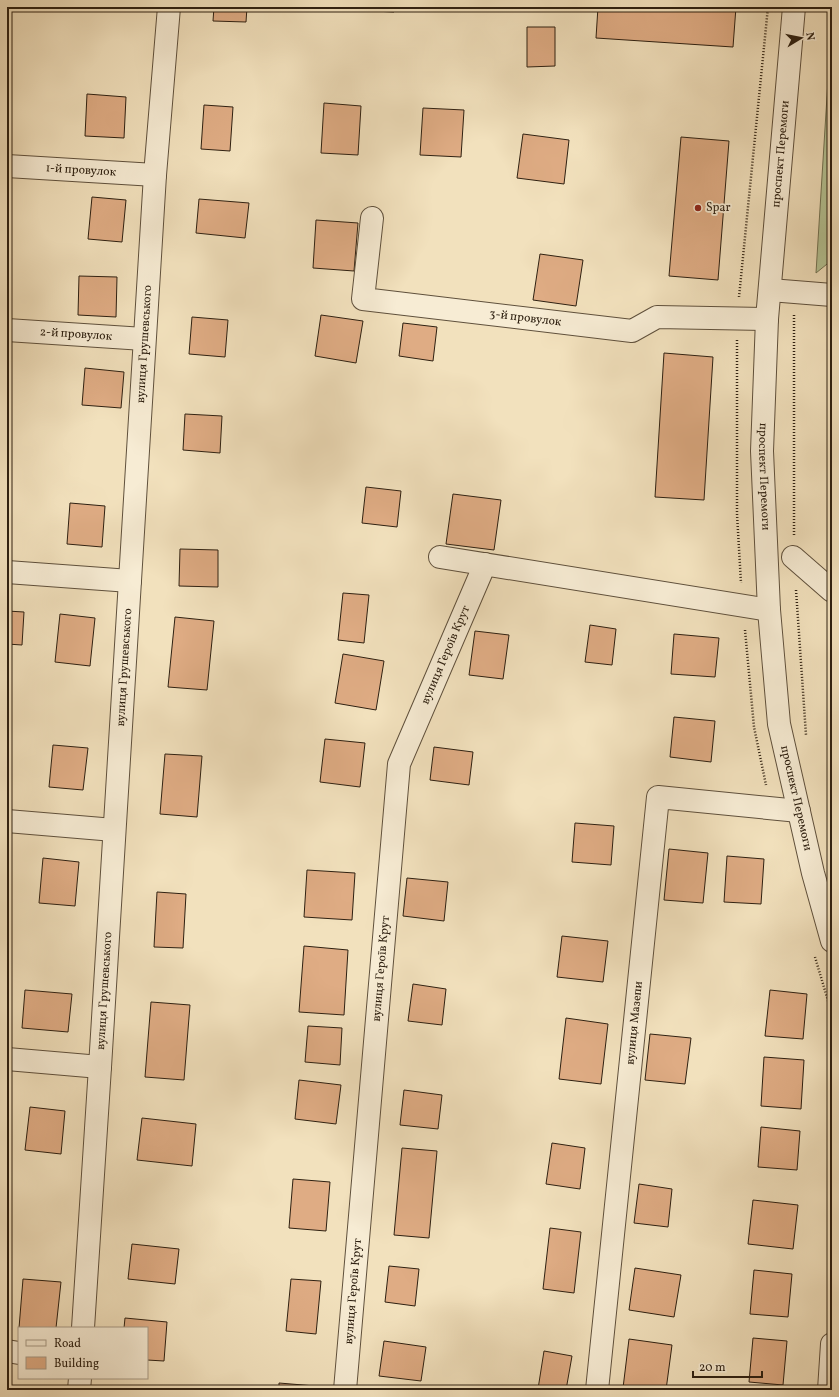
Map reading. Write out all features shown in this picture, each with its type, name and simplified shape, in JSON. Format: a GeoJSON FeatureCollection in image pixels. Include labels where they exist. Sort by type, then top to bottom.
{"type":"FeatureCollection","features":[{"type":"Feature","properties":{"kind":"street","name":"вулиця Грушевського"},"geometry":{"type":"LineString","coordinates":[[83,1327],[144,339],[155,175],[169,7]]}},
{"type":"Feature","properties":{"kind":"street","name":"проспект Перемоги"},"geometry":{"type":"LineString","coordinates":[[794,7],[767,319],[762,451],[769,610],[779,724],[800,811],[823,871],[832,941]]}},
{"type":"Feature","properties":{"kind":"street","name":"1-й провулок"},"geometry":{"type":"LineString","coordinates":[[7,166],[155,175]]}},
{"type":"Feature","properties":{"kind":"street","name":"3-й провулок"},"geometry":{"type":"LineString","coordinates":[[372,218],[362,299],[632,331],[657,317],[767,319]]}},
{"type":"Feature","properties":{"kind":"street"},"geometry":{"type":"LineString","coordinates":[[770,290],[832,295]]}},
{"type":"Feature","properties":{"kind":"street","name":"2-й провулок"},"geometry":{"type":"LineString","coordinates":[[7,330],[144,339]]}},
{"type":"Feature","properties":{"kind":"street"},"geometry":{"type":"LineString","coordinates":[[440,557],[769,610]]}},
{"type":"Feature","properties":{"kind":"street"},"geometry":{"type":"LineString","coordinates":[[794,557],[832,591]]}},
{"type":"Feature","properties":{"kind":"street","name":"вулиця Героїв Крут"},"geometry":{"type":"LineString","coordinates":[[345,1390],[399,764],[485,564]]}},
{"type":"Feature","properties":{"kind":"street"},"geometry":{"type":"LineString","coordinates":[[7,572],[130,581]]}},
{"type":"Feature","properties":{"kind":"street","name":"вулиця Мазепи"},"geometry":{"type":"LineString","coordinates":[[597,1390],[658,796],[800,811]]}},
{"type":"Feature","properties":{"kind":"street"},"geometry":{"type":"LineString","coordinates":[[7,821],[114,830]]}},
{"type":"Feature","properties":{"kind":"street"},"geometry":{"type":"LineString","coordinates":[[7,1059],[100,1067]]}},
{"type":"Feature","properties":{"kind":"street"},"geometry":{"type":"LineString","coordinates":[[829,1390],[832,1344]]}},
{"type":"Feature","properties":{"kind":"street"},"geometry":{"type":"LineString","coordinates":[[7,1352],[18,1353]]}},
{"type":"Feature","properties":{"kind":"street"},"geometry":{"type":"LineString","coordinates":[[79,1390],[80,1379]]}},
{"type":"Feature","properties":{"kind":"path"},"geometry":{"type":"LineString","coordinates":[[794,292],[794,557],[806,736]]}},
{"type":"Feature","properties":{"kind":"green space"},"geometry":{"type":"Polygon","coordinates":[[[832,16],[832,260],[816,273],[832,16]]]}},
{"type":"Feature","properties":{"kind":"building"},"geometry":{"type":"Polygon","coordinates":[[[214,7],[247,7],[246,22],[213,21],[214,7]]]}},
{"type":"Feature","properties":{"kind":"building"},"geometry":{"type":"Polygon","coordinates":[[[332,7],[395,7],[394,12],[332,9],[332,7]]]}},
{"type":"Feature","properties":{"kind":"building"},"geometry":{"type":"Polygon","coordinates":[[[437,7],[491,7],[491,8],[437,7]]]}},
{"type":"Feature","properties":{"kind":"building"},"geometry":{"type":"Polygon","coordinates":[[[598,7],[736,7],[733,47],[596,38],[598,7]]]}},
{"type":"Feature","properties":{"kind":"building"},"geometry":{"type":"Polygon","coordinates":[[[527,27],[555,27],[555,66],[527,67],[527,27]]]}},
{"type":"Feature","properties":{"kind":"building"},"geometry":{"type":"Polygon","coordinates":[[[87,94],[126,97],[124,138],[85,136],[87,94]]]}},
{"type":"Feature","properties":{"kind":"building"},"geometry":{"type":"Polygon","coordinates":[[[324,103],[361,106],[358,155],[321,153],[324,103]]]}},
{"type":"Feature","properties":{"kind":"building"},"geometry":{"type":"Polygon","coordinates":[[[204,105],[233,107],[230,151],[201,149],[204,105]]]}},
{"type":"Feature","properties":{"kind":"building"},"geometry":{"type":"Polygon","coordinates":[[[423,108],[464,110],[461,157],[420,155],[423,108]]]}},
{"type":"Feature","properties":{"kind":"building"},"geometry":{"type":"Polygon","coordinates":[[[523,134],[569,140],[564,184],[517,178],[523,134]]]}},
{"type":"Feature","properties":{"kind":"building"},"geometry":{"type":"Polygon","coordinates":[[[681,137],[729,141],[718,280],[669,276],[681,137]]]}},
{"type":"Feature","properties":{"kind":"building"},"geometry":{"type":"Polygon","coordinates":[[[92,197],[126,200],[122,242],[88,239],[92,197]]]}},
{"type":"Feature","properties":{"kind":"building"},"geometry":{"type":"Polygon","coordinates":[[[199,199],[249,203],[245,238],[196,233],[199,199]]]}},
{"type":"Feature","properties":{"kind":"building"},"geometry":{"type":"Polygon","coordinates":[[[316,220],[358,223],[354,271],[313,268],[316,220]]]}},
{"type":"Feature","properties":{"kind":"building"},"geometry":{"type":"Polygon","coordinates":[[[540,254],[583,260],[576,306],[533,300],[540,254]]]}},
{"type":"Feature","properties":{"kind":"building"},"geometry":{"type":"Polygon","coordinates":[[[79,276],[117,277],[116,317],[78,315],[79,276]]]}},
{"type":"Feature","properties":{"kind":"building"},"geometry":{"type":"Polygon","coordinates":[[[321,315],[363,321],[356,363],[315,356],[321,315]]]}},
{"type":"Feature","properties":{"kind":"building"},"geometry":{"type":"Polygon","coordinates":[[[192,317],[228,320],[225,357],[189,354],[192,317]]]}},
{"type":"Feature","properties":{"kind":"building"},"geometry":{"type":"Polygon","coordinates":[[[403,323],[437,327],[433,361],[399,356],[403,323]]]}},
{"type":"Feature","properties":{"kind":"building"},"geometry":{"type":"Polygon","coordinates":[[[664,353],[713,357],[704,500],[655,497],[664,353]]]}},
{"type":"Feature","properties":{"kind":"building"},"geometry":{"type":"Polygon","coordinates":[[[85,368],[124,372],[121,408],[82,405],[85,368]]]}},
{"type":"Feature","properties":{"kind":"building"},"geometry":{"type":"Polygon","coordinates":[[[185,414],[222,416],[220,453],[183,450],[185,414]]]}},
{"type":"Feature","properties":{"kind":"building"},"geometry":{"type":"Polygon","coordinates":[[[366,487],[401,491],[397,527],[362,523],[366,487]]]}},
{"type":"Feature","properties":{"kind":"building"},"geometry":{"type":"Polygon","coordinates":[[[453,494],[501,500],[494,550],[446,544],[453,494]]]}},
{"type":"Feature","properties":{"kind":"building"},"geometry":{"type":"Polygon","coordinates":[[[70,503],[105,506],[102,547],[67,544],[70,503]]]}},
{"type":"Feature","properties":{"kind":"building"},"geometry":{"type":"Polygon","coordinates":[[[180,549],[218,550],[218,587],[179,586],[180,549]]]}},
{"type":"Feature","properties":{"kind":"building"},"geometry":{"type":"Polygon","coordinates":[[[343,593],[369,595],[364,643],[338,640],[343,593]]]}},
{"type":"Feature","properties":{"kind":"building"},"geometry":{"type":"Polygon","coordinates":[[[7,611],[24,612],[22,645],[7,644],[7,611]]]}},
{"type":"Feature","properties":{"kind":"building"},"geometry":{"type":"Polygon","coordinates":[[[60,614],[95,618],[90,666],[55,662],[60,614]]]}},
{"type":"Feature","properties":{"kind":"building"},"geometry":{"type":"Polygon","coordinates":[[[175,617],[214,621],[207,690],[168,687],[175,617]]]}},
{"type":"Feature","properties":{"kind":"building"},"geometry":{"type":"Polygon","coordinates":[[[590,625],[616,629],[612,665],[585,662],[590,625]]]}},
{"type":"Feature","properties":{"kind":"building"},"geometry":{"type":"Polygon","coordinates":[[[475,631],[509,635],[503,679],[469,675],[475,631]]]}},
{"type":"Feature","properties":{"kind":"building"},"geometry":{"type":"Polygon","coordinates":[[[674,634],[719,638],[715,677],[671,674],[674,634]]]}},
{"type":"Feature","properties":{"kind":"building"},"geometry":{"type":"Polygon","coordinates":[[[343,654],[384,661],[376,710],[335,703],[343,654]]]}},
{"type":"Feature","properties":{"kind":"building"},"geometry":{"type":"Polygon","coordinates":[[[674,717],[715,721],[711,762],[670,757],[674,717]]]}},
{"type":"Feature","properties":{"kind":"building"},"geometry":{"type":"Polygon","coordinates":[[[325,739],[365,743],[360,787],[320,782],[325,739]]]}},
{"type":"Feature","properties":{"kind":"building"},"geometry":{"type":"Polygon","coordinates":[[[53,745],[88,748],[83,790],[49,787],[53,745]]]}},
{"type":"Feature","properties":{"kind":"building"},"geometry":{"type":"Polygon","coordinates":[[[434,747],[473,752],[469,785],[430,780],[434,747]]]}},
{"type":"Feature","properties":{"kind":"building"},"geometry":{"type":"Polygon","coordinates":[[[165,754],[202,756],[197,817],[160,814],[165,754]]]}},
{"type":"Feature","properties":{"kind":"building"},"geometry":{"type":"Polygon","coordinates":[[[575,823],[614,826],[611,865],[572,862],[575,823]]]}},
{"type":"Feature","properties":{"kind":"building"},"geometry":{"type":"Polygon","coordinates":[[[669,849],[708,853],[703,903],[664,900],[669,849]]]}},
{"type":"Feature","properties":{"kind":"building"},"geometry":{"type":"Polygon","coordinates":[[[727,856],[764,859],[761,904],[724,902],[727,856]]]}},
{"type":"Feature","properties":{"kind":"building"},"geometry":{"type":"Polygon","coordinates":[[[43,858],[79,862],[75,906],[39,903],[43,858]]]}},
{"type":"Feature","properties":{"kind":"building"},"geometry":{"type":"Polygon","coordinates":[[[307,870],[355,873],[352,920],[304,917],[307,870]]]}},
{"type":"Feature","properties":{"kind":"building"},"geometry":{"type":"Polygon","coordinates":[[[407,878],[448,882],[444,921],[403,916],[407,878]]]}},
{"type":"Feature","properties":{"kind":"building"},"geometry":{"type":"Polygon","coordinates":[[[157,892],[186,894],[183,948],[154,947],[157,892]]]}},
{"type":"Feature","properties":{"kind":"building"},"geometry":{"type":"Polygon","coordinates":[[[562,936],[608,941],[603,982],[557,977],[562,936]]]}},
{"type":"Feature","properties":{"kind":"building"},"geometry":{"type":"Polygon","coordinates":[[[304,946],[348,950],[344,1015],[299,1012],[304,946]]]}},
{"type":"Feature","properties":{"kind":"building"},"geometry":{"type":"Polygon","coordinates":[[[413,984],[446,989],[442,1025],[408,1021],[413,984]]]}},
{"type":"Feature","properties":{"kind":"building"},"geometry":{"type":"Polygon","coordinates":[[[25,990],[72,994],[68,1032],[22,1028],[25,990]]]}},
{"type":"Feature","properties":{"kind":"building"},"geometry":{"type":"Polygon","coordinates":[[[770,990],[807,994],[803,1039],[765,1036],[770,990]]]}},
{"type":"Feature","properties":{"kind":"building"},"geometry":{"type":"Polygon","coordinates":[[[151,1002],[190,1005],[184,1080],[145,1077],[151,1002]]]}},
{"type":"Feature","properties":{"kind":"building"},"geometry":{"type":"Polygon","coordinates":[[[566,1018],[608,1024],[601,1084],[559,1079],[566,1018]]]}},
{"type":"Feature","properties":{"kind":"building"},"geometry":{"type":"Polygon","coordinates":[[[308,1026],[342,1028],[340,1065],[305,1062],[308,1026]]]}},
{"type":"Feature","properties":{"kind":"building"},"geometry":{"type":"Polygon","coordinates":[[[650,1034],[691,1038],[685,1084],[645,1080],[650,1034]]]}},
{"type":"Feature","properties":{"kind":"building"},"geometry":{"type":"Polygon","coordinates":[[[764,1057],[804,1060],[801,1109],[761,1106],[764,1057]]]}},
{"type":"Feature","properties":{"kind":"building"},"geometry":{"type":"Polygon","coordinates":[[[299,1080],[341,1085],[336,1124],[295,1119],[299,1080]]]}},
{"type":"Feature","properties":{"kind":"building"},"geometry":{"type":"Polygon","coordinates":[[[404,1090],[442,1095],[438,1129],[400,1125],[404,1090]]]}},
{"type":"Feature","properties":{"kind":"building"},"geometry":{"type":"Polygon","coordinates":[[[30,1107],[65,1111],[61,1154],[25,1150],[30,1107]]]}},
{"type":"Feature","properties":{"kind":"building"},"geometry":{"type":"Polygon","coordinates":[[[142,1118],[196,1124],[192,1166],[137,1160],[142,1118]]]}},
{"type":"Feature","properties":{"kind":"building"},"geometry":{"type":"Polygon","coordinates":[[[761,1127],[800,1131],[797,1170],[758,1167],[761,1127]]]}},
{"type":"Feature","properties":{"kind":"building"},"geometry":{"type":"Polygon","coordinates":[[[552,1143],[585,1148],[580,1189],[546,1184],[552,1143]]]}},
{"type":"Feature","properties":{"kind":"building"},"geometry":{"type":"Polygon","coordinates":[[[402,1148],[437,1151],[429,1238],[394,1235],[402,1148]]]}},
{"type":"Feature","properties":{"kind":"building"},"geometry":{"type":"Polygon","coordinates":[[[293,1179],[330,1182],[326,1231],[289,1228],[293,1179]]]}},
{"type":"Feature","properties":{"kind":"building"},"geometry":{"type":"Polygon","coordinates":[[[639,1184],[672,1189],[668,1227],[634,1223],[639,1184]]]}},
{"type":"Feature","properties":{"kind":"building"},"geometry":{"type":"Polygon","coordinates":[[[753,1200],[798,1205],[793,1249],[748,1244],[753,1200]]]}},
{"type":"Feature","properties":{"kind":"building"},"geometry":{"type":"Polygon","coordinates":[[[550,1228],[581,1232],[574,1293],[543,1289],[550,1228]]]}},
{"type":"Feature","properties":{"kind":"building"},"geometry":{"type":"Polygon","coordinates":[[[132,1244],[179,1249],[175,1284],[128,1279],[132,1244]]]}},
{"type":"Feature","properties":{"kind":"building"},"geometry":{"type":"Polygon","coordinates":[[[389,1266],[419,1269],[415,1306],[385,1302],[389,1266]]]}},
{"type":"Feature","properties":{"kind":"building"},"geometry":{"type":"Polygon","coordinates":[[[635,1268],[681,1275],[674,1317],[629,1310],[635,1268]]]}},
{"type":"Feature","properties":{"kind":"building"},"geometry":{"type":"Polygon","coordinates":[[[754,1270],[792,1274],[788,1317],[750,1314],[754,1270]]]}},
{"type":"Feature","properties":{"kind":"building"},"geometry":{"type":"Polygon","coordinates":[[[23,1279],[61,1282],[56,1327],[19,1327],[23,1279]]]}},
{"type":"Feature","properties":{"kind":"building"},"geometry":{"type":"Polygon","coordinates":[[[291,1279],[321,1281],[316,1334],[286,1331],[291,1279]]]}},
{"type":"Feature","properties":{"kind":"building"},"geometry":{"type":"Polygon","coordinates":[[[125,1318],[167,1322],[164,1361],[148,1360],[148,1327],[124,1327],[125,1318]]]}},
{"type":"Feature","properties":{"kind":"building"},"geometry":{"type":"Polygon","coordinates":[[[753,1338],[787,1341],[783,1385],[749,1382],[753,1338]]]}},
{"type":"Feature","properties":{"kind":"building"},"geometry":{"type":"Polygon","coordinates":[[[629,1339],[672,1345],[666,1390],[623,1388],[629,1339]]]}},
{"type":"Feature","properties":{"kind":"building"},"geometry":{"type":"Polygon","coordinates":[[[384,1341],[426,1347],[421,1381],[379,1376],[384,1341]]]}},
{"type":"Feature","properties":{"kind":"building"},"geometry":{"type":"Polygon","coordinates":[[[544,1351],[572,1356],[566,1390],[538,1389],[544,1351]]]}},
{"type":"Feature","properties":{"kind":"building"},"geometry":{"type":"Polygon","coordinates":[[[279,1383],[315,1386],[314,1390],[279,1390],[279,1383]]]}},
{"type":"Feature","properties":{"kind":"place","name":"Spar"},"geometry":{"type":"Point","coordinates":[698,208]}}]}
